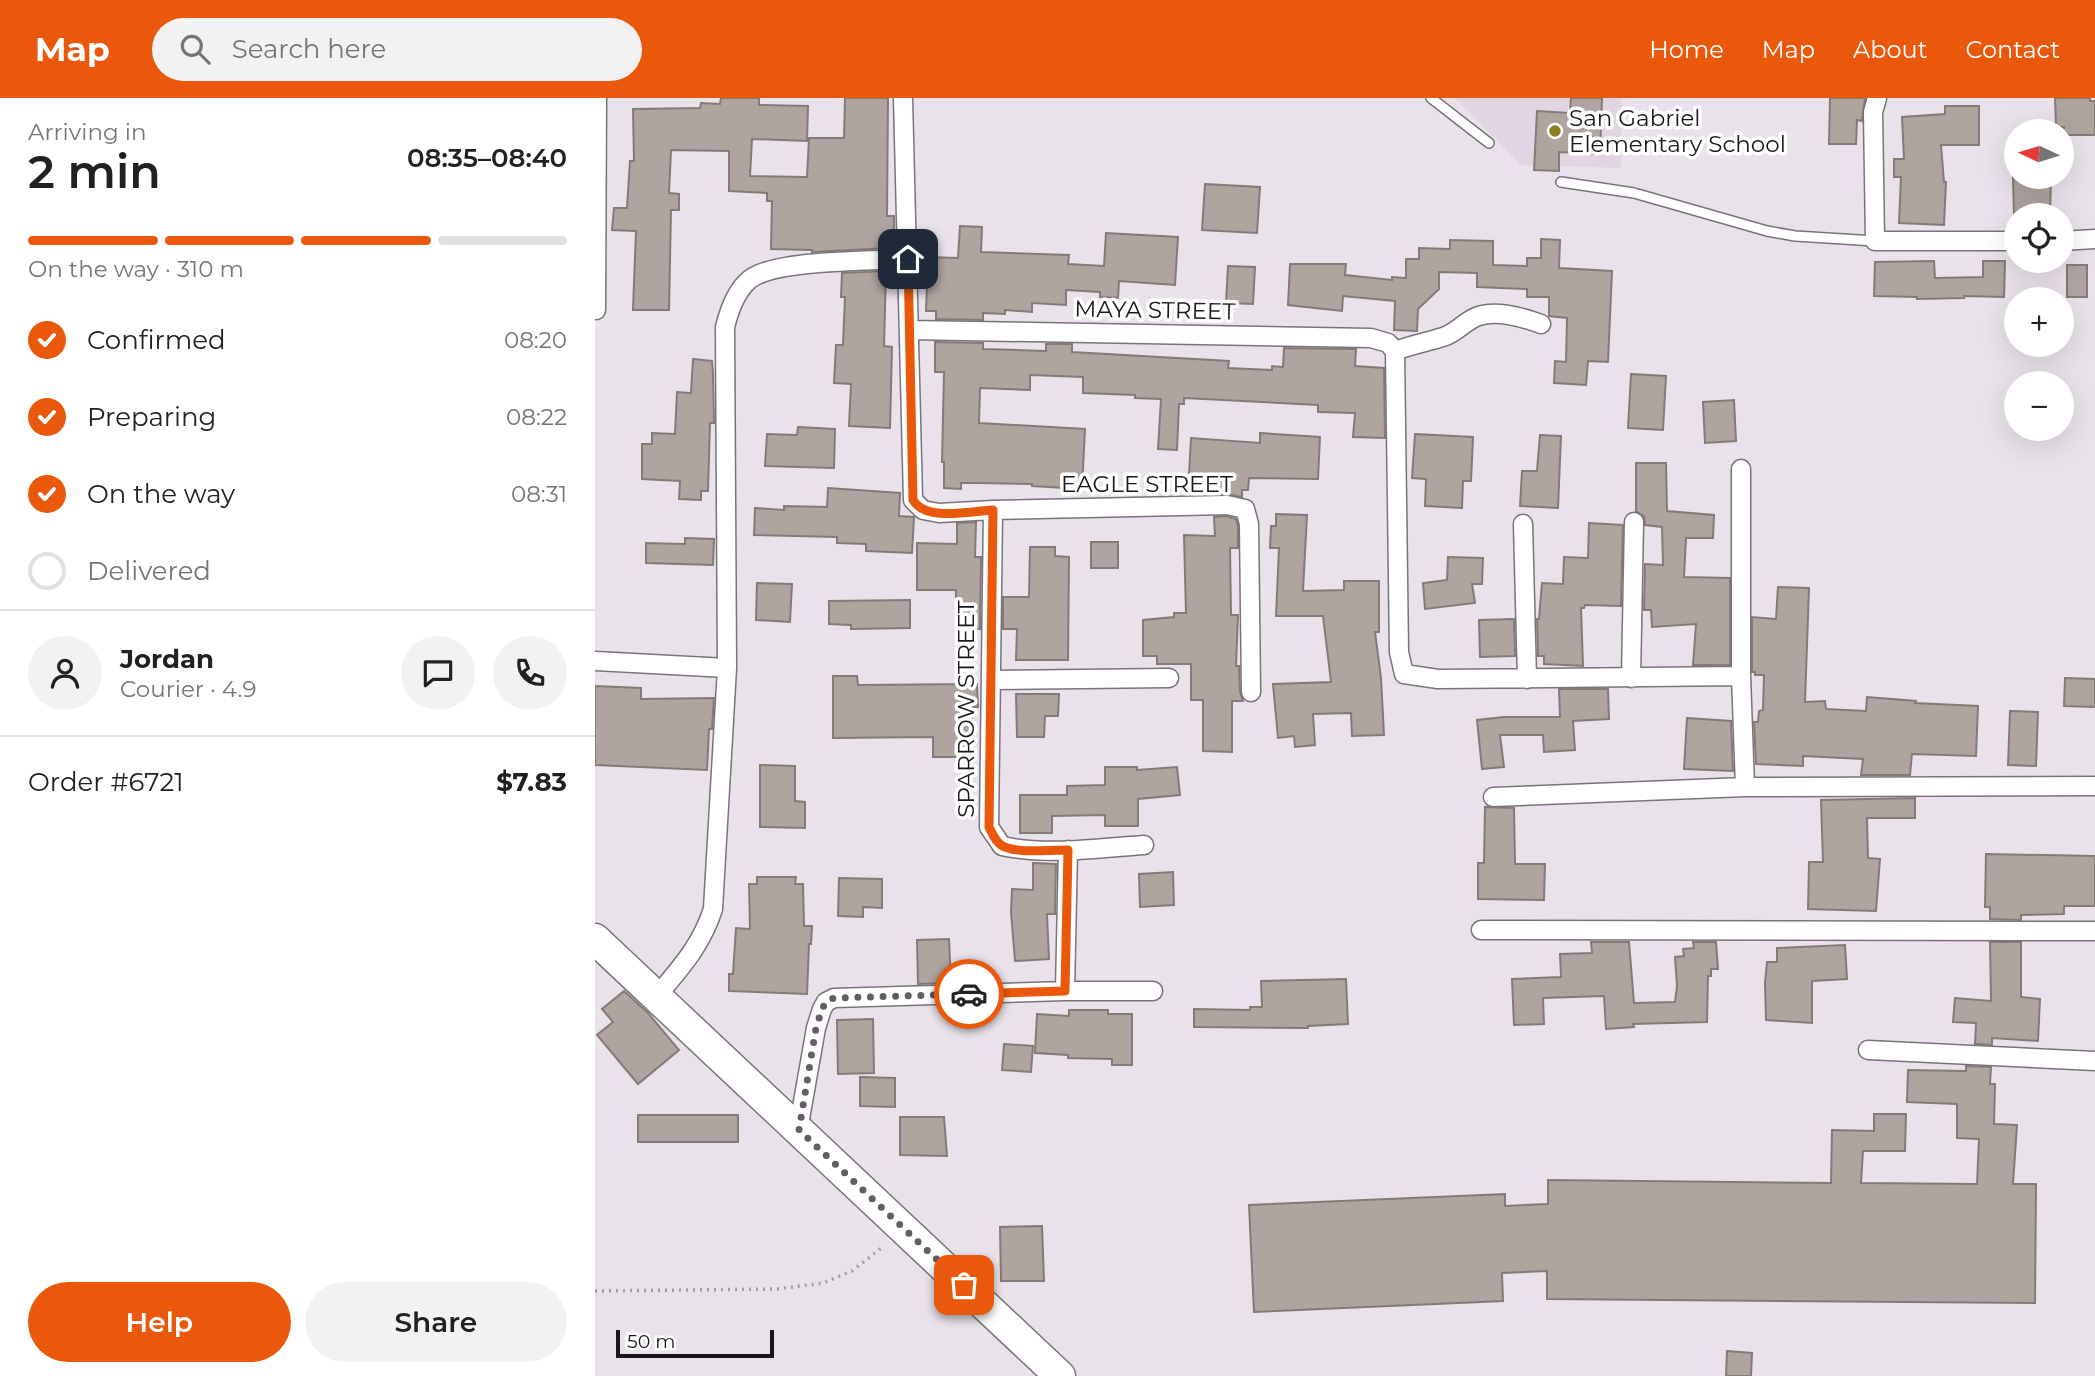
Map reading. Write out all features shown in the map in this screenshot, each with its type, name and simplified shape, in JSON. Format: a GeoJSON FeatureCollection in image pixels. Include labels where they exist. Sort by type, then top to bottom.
{"type":"FeatureCollection","features":[{"type":"Feature","properties":{"kind":"highway"},"geometry":{"type":"LineString","coordinates":[[595,939],[1061,1376]]}},
{"type":"Feature","properties":{"kind":"street"},"geometry":{"type":"LineString","coordinates":[[596,310],[597,98]]}},
{"type":"Feature","properties":{"kind":"street"},"geometry":{"type":"LineString","coordinates":[[903,98],[910,330]]}},
{"type":"Feature","properties":{"kind":"street"},"geometry":{"type":"LineString","coordinates":[[1877,98],[1873,112],[1875,241],[2004,241]]}},
{"type":"Feature","properties":{"kind":"street"},"geometry":{"type":"LineString","coordinates":[[2074,240],[2095,239]]}},
{"type":"Feature","properties":{"kind":"street"},"geometry":{"type":"LineString","coordinates":[[657,996],[694,952],[706,932],[713,909],[727,668],[725,327],[729,312],[749,279],[765,272],[793,265],[908,259]]}},
{"type":"Feature","properties":{"kind":"street"},"geometry":{"type":"LineString","coordinates":[[1541,324],[1525,318],[1489,314],[1475,317],[1444,337],[1418,342],[1395,351],[1399,640],[1404,674],[1438,679],[1741,676]]}},
{"type":"Feature","properties":{"kind":"street","name":"MAYA STREET"},"geometry":{"type":"LineString","coordinates":[[910,330],[1371,338],[1388,343],[1395,351]]}},
{"type":"Feature","properties":{"kind":"street","name":"EAGLE STREET"},"geometry":{"type":"LineString","coordinates":[[910,330],[913,500],[917,506],[929,513],[1227,505],[1245,509],[1249,524],[1251,692]]}},
{"type":"Feature","properties":{"kind":"street"},"geometry":{"type":"LineString","coordinates":[[1741,469],[1741,676],[1745,787]]}},
{"type":"Feature","properties":{"kind":"street","name":"SPARROW STREET"},"geometry":{"type":"LineString","coordinates":[[993,510],[989,827],[1002,846],[1017,849],[1068,850],[1144,845]]}},
{"type":"Feature","properties":{"kind":"street"},"geometry":{"type":"LineString","coordinates":[[1631,677],[1634,522]]}},
{"type":"Feature","properties":{"kind":"street"},"geometry":{"type":"LineString","coordinates":[[1523,524],[1527,679]]}},
{"type":"Feature","properties":{"kind":"street"},"geometry":{"type":"LineString","coordinates":[[595,661],[727,668]]}},
{"type":"Feature","properties":{"kind":"street"},"geometry":{"type":"LineString","coordinates":[[991,680],[1169,678]]}},
{"type":"Feature","properties":{"kind":"street"},"geometry":{"type":"LineString","coordinates":[[1493,797],[1745,787],[2095,786]]}},
{"type":"Feature","properties":{"kind":"street"},"geometry":{"type":"LineString","coordinates":[[1065,991],[1068,850]]}},
{"type":"Feature","properties":{"kind":"street"},"geometry":{"type":"LineString","coordinates":[[1481,930],[2095,932]]}},
{"type":"Feature","properties":{"kind":"street"},"geometry":{"type":"LineString","coordinates":[[799,1130],[816,1028],[826,1002],[834,998],[1153,991]]}},
{"type":"Feature","properties":{"kind":"street"},"geometry":{"type":"LineString","coordinates":[[1868,1050],[2095,1061]]}},
{"type":"Feature","properties":{"kind":"lane"},"geometry":{"type":"LineString","coordinates":[[1431,98],[1489,143]]}},
{"type":"Feature","properties":{"kind":"lane"},"geometry":{"type":"LineString","coordinates":[[1560,183],[1634,193],[1767,231],[1795,236],[1875,241]]}},
{"type":"Feature","properties":{"kind":"path"},"geometry":{"type":"LineString","coordinates":[[595,1291],[776,1289],[823,1283],[852,1270],[905,1230]]}},
{"type":"Feature","properties":{"kind":"shaded area","name":"San Gabriel Elementary School"},"geometry":{"type":"Polygon","coordinates":[[[1455,98],[1622,98],[1621,168],[1521,165],[1455,98]]]}},
{"type":"Feature","properties":{"kind":"building"},"geometry":{"type":"Polygon","coordinates":[[[721,98],[759,98],[759,105],[808,106],[807,141],[752,139],[750,176],[807,177],[809,138],[844,138],[845,98],[888,98],[887,216],[894,216],[894,234],[888,234],[888,248],[812,252],[771,249],[772,201],[767,201],[767,193],[729,191],[729,151],[671,150],[669,193],[679,194],[679,210],[671,210],[669,310],[633,310],[636,231],[612,230],[614,208],[627,208],[630,161],[634,161],[633,109],[700,108],[701,103],[720,104],[721,98]]]}},
{"type":"Feature","properties":{"kind":"building"},"geometry":{"type":"Polygon","coordinates":[[[1571,98],[1602,98],[1600,154],[1559,152],[1559,171],[1534,170],[1537,111],[1570,113],[1571,98]]]}},
{"type":"Feature","properties":{"kind":"building"},"geometry":{"type":"Polygon","coordinates":[[[1830,98],[1865,98],[1862,121],[1857,120],[1856,144],[1829,144],[1830,98]]]}},
{"type":"Feature","properties":{"kind":"building"},"geometry":{"type":"Polygon","coordinates":[[[2055,98],[2090,98],[2090,101],[2095,101],[2095,135],[2074,135],[2074,119],[2056,119],[2055,98]]]}},
{"type":"Feature","properties":{"kind":"building"},"geometry":{"type":"Polygon","coordinates":[[[1945,106],[1979,106],[1979,145],[1941,145],[1946,182],[1944,225],[1899,223],[1901,177],[1894,177],[1894,159],[1904,159],[1902,117],[1945,114],[1945,106]]]}},
{"type":"Feature","properties":{"kind":"building"},"geometry":{"type":"Polygon","coordinates":[[[1205,184],[1260,187],[1257,233],[1202,230],[1205,184]]]}},
{"type":"Feature","properties":{"kind":"building"},"geometry":{"type":"Polygon","coordinates":[[[2013,189],[2051,189],[2050,203],[2014,203],[2013,189]]]}},
{"type":"Feature","properties":{"kind":"building"},"geometry":{"type":"Polygon","coordinates":[[[960,226],[982,227],[981,252],[1069,255],[1068,264],[1104,266],[1106,233],[1178,237],[1175,285],[1119,281],[1118,298],[1100,297],[1100,292],[1066,290],[1066,305],[1032,303],[1032,312],[1005,310],[1005,314],[983,313],[983,320],[936,319],[936,311],[926,311],[928,257],[958,258],[960,226]]]}},
{"type":"Feature","properties":{"kind":"building"},"geometry":{"type":"Polygon","coordinates":[[[1541,239],[1560,240],[1559,268],[1612,271],[1608,362],[1588,361],[1586,385],[1554,383],[1555,361],[1566,362],[1567,318],[1549,316],[1549,297],[1527,297],[1527,289],[1477,287],[1477,273],[1439,272],[1439,289],[1418,309],[1417,331],[1394,330],[1395,301],[1343,296],[1342,311],[1288,305],[1290,264],[1346,264],[1345,275],[1392,280],[1392,277],[1406,278],[1406,259],[1419,259],[1419,248],[1450,249],[1450,240],[1493,241],[1493,265],[1527,266],[1527,258],[1541,258],[1541,239]]]}},
{"type":"Feature","properties":{"kind":"building"},"geometry":{"type":"Polygon","coordinates":[[[1934,261],[1935,278],[1983,277],[1983,261],[2004,261],[2004,297],[1917,299],[1874,296],[1875,262],[1934,261]]]}},
{"type":"Feature","properties":{"kind":"building"},"geometry":{"type":"Polygon","coordinates":[[[2074,265],[2087,265],[2087,297],[2074,297],[2074,287],[2067,287],[2067,273],[2074,273],[2074,265]]]}},
{"type":"Feature","properties":{"kind":"building"},"geometry":{"type":"Polygon","coordinates":[[[1228,266],[1255,267],[1253,304],[1226,303],[1228,266]]]}},
{"type":"Feature","properties":{"kind":"building"},"geometry":{"type":"Polygon","coordinates":[[[886,271],[884,346],[892,347],[890,428],[849,426],[851,384],[834,383],[836,345],[843,345],[845,297],[841,297],[842,273],[886,271]]]}},
{"type":"Feature","properties":{"kind":"building"},"geometry":{"type":"Polygon","coordinates":[[[935,342],[983,343],[983,349],[1046,351],[1046,344],[1072,344],[1072,352],[1229,361],[1228,368],[1272,370],[1272,366],[1283,367],[1284,348],[1356,349],[1355,366],[1384,368],[1385,438],[1353,437],[1355,413],[1318,412],[1318,405],[1184,398],[1184,404],[1179,404],[1177,450],[1158,449],[1161,399],[1083,393],[1083,377],[1030,375],[1030,390],[980,388],[979,423],[1085,429],[1082,489],[1032,484],[978,483],[961,483],[961,489],[944,488],[944,372],[935,372],[935,342]]]}},
{"type":"Feature","properties":{"kind":"building"},"geometry":{"type":"Polygon","coordinates":[[[693,359],[712,361],[713,373],[714,423],[710,423],[708,491],[701,491],[701,500],[679,499],[680,481],[642,479],[642,444],[652,444],[652,433],[675,434],[677,392],[691,393],[693,359]]]}},
{"type":"Feature","properties":{"kind":"building"},"geometry":{"type":"Polygon","coordinates":[[[1631,374],[1666,376],[1663,430],[1628,428],[1631,374]]]}},
{"type":"Feature","properties":{"kind":"building"},"geometry":{"type":"Polygon","coordinates":[[[1734,400],[1736,441],[1705,443],[1703,402],[1734,400]]]}},
{"type":"Feature","properties":{"kind":"building"},"geometry":{"type":"Polygon","coordinates":[[[798,427],[835,429],[834,468],[765,466],[767,434],[797,435],[798,427]]]}},
{"type":"Feature","properties":{"kind":"building"},"geometry":{"type":"Polygon","coordinates":[[[1260,433],[1320,437],[1318,479],[1249,478],[1248,490],[1242,490],[1242,497],[1227,494],[1188,494],[1191,438],[1260,443],[1260,433]]]}},
{"type":"Feature","properties":{"kind":"building"},"geometry":{"type":"Polygon","coordinates":[[[1415,434],[1473,437],[1471,481],[1463,481],[1462,508],[1425,506],[1426,479],[1412,478],[1415,434]]]}},
{"type":"Feature","properties":{"kind":"building"},"geometry":{"type":"Polygon","coordinates":[[[1540,435],[1561,436],[1558,508],[1520,506],[1522,471],[1537,471],[1540,435]]]}},
{"type":"Feature","properties":{"kind":"building"},"geometry":{"type":"Polygon","coordinates":[[[1636,463],[1666,463],[1667,511],[1714,515],[1713,538],[1686,538],[1684,577],[1730,578],[1730,665],[1693,665],[1696,624],[1652,627],[1651,610],[1644,610],[1645,564],[1663,565],[1662,527],[1645,525],[1644,516],[1636,511],[1636,463]]]}},
{"type":"Feature","properties":{"kind":"building"},"geometry":{"type":"Polygon","coordinates":[[[828,488],[900,493],[899,516],[914,517],[912,553],[866,551],[866,544],[837,543],[837,537],[754,535],[755,508],[784,510],[784,506],[827,507],[828,488]]]}},
{"type":"Feature","properties":{"kind":"building"},"geometry":{"type":"Polygon","coordinates":[[[1276,514],[1307,515],[1303,591],[1344,590],[1344,581],[1379,581],[1379,632],[1375,632],[1384,735],[1352,736],[1351,713],[1313,714],[1315,745],[1295,747],[1294,736],[1278,738],[1273,684],[1331,682],[1323,616],[1276,616],[1279,548],[1270,548],[1271,526],[1276,526],[1276,514]]]}},
{"type":"Feature","properties":{"kind":"building"},"geometry":{"type":"Polygon","coordinates":[[[1214,517],[1236,519],[1238,526],[1238,548],[1230,548],[1231,615],[1238,615],[1236,666],[1239,666],[1243,701],[1232,701],[1232,752],[1203,751],[1203,700],[1191,700],[1191,664],[1157,664],[1157,656],[1143,656],[1143,620],[1186,613],[1184,535],[1215,536],[1214,517]]]}},
{"type":"Feature","properties":{"kind":"building"},"geometry":{"type":"Polygon","coordinates":[[[976,522],[975,557],[981,557],[980,629],[956,629],[956,590],[917,590],[917,543],[957,544],[957,523],[976,522]]]}},
{"type":"Feature","properties":{"kind":"building"},"geometry":{"type":"Polygon","coordinates":[[[1589,523],[1623,525],[1621,606],[1585,605],[1581,608],[1583,666],[1544,664],[1544,656],[1538,656],[1537,619],[1542,583],[1563,584],[1564,557],[1588,558],[1589,523]]]}},
{"type":"Feature","properties":{"kind":"building"},"geometry":{"type":"Polygon","coordinates":[[[685,538],[714,539],[713,565],[646,563],[646,543],[685,544],[685,538]]]}},
{"type":"Feature","properties":{"kind":"building"},"geometry":{"type":"Polygon","coordinates":[[[1091,542],[1118,542],[1118,568],[1091,568],[1091,542]]]}},
{"type":"Feature","properties":{"kind":"building"},"geometry":{"type":"Polygon","coordinates":[[[1030,547],[1055,547],[1055,556],[1069,557],[1068,660],[1016,660],[1017,629],[1003,629],[1003,597],[1029,597],[1030,547]]]}},
{"type":"Feature","properties":{"kind":"building"},"geometry":{"type":"Polygon","coordinates":[[[1448,557],[1483,558],[1482,584],[1472,584],[1475,603],[1425,609],[1423,583],[1447,580],[1448,557]]]}},
{"type":"Feature","properties":{"kind":"building"},"geometry":{"type":"Polygon","coordinates":[[[757,583],[792,584],[790,622],[756,620],[757,583]]]}},
{"type":"Feature","properties":{"kind":"building"},"geometry":{"type":"Polygon","coordinates":[[[1778,587],[1809,588],[1805,702],[1825,701],[1826,709],[1866,711],[1867,697],[1916,701],[1915,703],[1978,706],[1976,756],[1912,754],[1910,775],[1861,775],[1863,759],[1803,756],[1803,766],[1756,764],[1754,722],[1758,722],[1759,711],[1763,710],[1764,675],[1755,675],[1755,672],[1752,672],[1752,617],[1776,619],[1778,587]]]}},
{"type":"Feature","properties":{"kind":"building"},"geometry":{"type":"Polygon","coordinates":[[[910,600],[910,628],[851,629],[851,625],[829,624],[829,601],[910,600]]]}},
{"type":"Feature","properties":{"kind":"building"},"geometry":{"type":"Polygon","coordinates":[[[1514,619],[1515,656],[1480,657],[1479,620],[1514,619]]]}},
{"type":"Feature","properties":{"kind":"building"},"geometry":{"type":"Polygon","coordinates":[[[833,676],[857,676],[858,685],[977,684],[978,707],[972,707],[971,757],[933,757],[933,737],[833,738],[833,676]]]}},
{"type":"Feature","properties":{"kind":"building"},"geometry":{"type":"Polygon","coordinates":[[[2065,678],[2095,679],[2095,707],[2064,706],[2065,678]]]}},
{"type":"Feature","properties":{"kind":"building"},"geometry":{"type":"Polygon","coordinates":[[[595,686],[641,688],[641,699],[714,698],[707,770],[595,765],[595,686]]]}},
{"type":"Feature","properties":{"kind":"building"},"geometry":{"type":"Polygon","coordinates":[[[1559,689],[1608,689],[1609,719],[1573,721],[1575,750],[1544,752],[1543,735],[1500,735],[1504,767],[1482,769],[1477,720],[1560,717],[1559,689]]]}},
{"type":"Feature","properties":{"kind":"building"},"geometry":{"type":"Polygon","coordinates":[[[1016,694],[1059,694],[1058,716],[1045,716],[1044,737],[1017,737],[1016,694]]]}},
{"type":"Feature","properties":{"kind":"building"},"geometry":{"type":"Polygon","coordinates":[[[2010,711],[2038,712],[2036,766],[2008,765],[2010,711]]]}},
{"type":"Feature","properties":{"kind":"building"},"geometry":{"type":"Polygon","coordinates":[[[1687,718],[1731,721],[1733,771],[1684,769],[1687,718]]]}},
{"type":"Feature","properties":{"kind":"building"},"geometry":{"type":"Polygon","coordinates":[[[760,765],[795,766],[795,801],[805,802],[805,828],[760,827],[760,765]]]}},
{"type":"Feature","properties":{"kind":"building"},"geometry":{"type":"Polygon","coordinates":[[[1105,767],[1137,767],[1137,770],[1177,767],[1180,795],[1138,799],[1138,826],[1105,826],[1105,815],[1052,816],[1052,833],[1020,833],[1020,795],[1067,795],[1067,786],[1105,785],[1105,767]]]}},
{"type":"Feature","properties":{"kind":"building"},"geometry":{"type":"Polygon","coordinates":[[[1915,798],[1915,818],[1867,818],[1868,858],[1880,859],[1876,911],[1808,909],[1809,862],[1823,862],[1821,800],[1915,798]]]}},
{"type":"Feature","properties":{"kind":"building"},"geometry":{"type":"Polygon","coordinates":[[[1485,807],[1514,808],[1515,864],[1545,864],[1544,900],[1478,899],[1478,863],[1484,863],[1485,807]]]}},
{"type":"Feature","properties":{"kind":"building"},"geometry":{"type":"Polygon","coordinates":[[[1986,854],[2095,856],[2095,906],[2064,906],[2064,914],[2021,915],[2021,920],[1990,919],[1990,907],[1985,907],[1986,854]]]}},
{"type":"Feature","properties":{"kind":"building"},"geometry":{"type":"Polygon","coordinates":[[[1033,863],[1056,864],[1055,914],[1047,914],[1049,959],[1015,961],[1012,889],[1033,890],[1033,863]]]}},
{"type":"Feature","properties":{"kind":"building"},"geometry":{"type":"Polygon","coordinates":[[[1173,872],[1174,905],[1140,907],[1139,874],[1173,872]]]}},
{"type":"Feature","properties":{"kind":"building"},"geometry":{"type":"Polygon","coordinates":[[[757,877],[796,877],[795,884],[803,884],[804,926],[812,926],[807,994],[729,991],[736,928],[750,929],[749,884],[757,884],[757,877]]]}},
{"type":"Feature","properties":{"kind":"building"},"geometry":{"type":"Polygon","coordinates":[[[839,878],[882,879],[882,908],[863,907],[863,917],[838,916],[839,878]]]}},
{"type":"Feature","properties":{"kind":"building"},"geometry":{"type":"Polygon","coordinates":[[[949,939],[951,983],[918,984],[917,940],[949,939]]]}},
{"type":"Feature","properties":{"kind":"building"},"geometry":{"type":"Polygon","coordinates":[[[1591,942],[1629,942],[1634,1003],[1675,1002],[1675,957],[1684,956],[1683,949],[1694,948],[1693,942],[1716,942],[1718,969],[1711,969],[1711,976],[1708,976],[1707,1022],[1633,1024],[1634,1027],[1606,1029],[1604,996],[1543,998],[1544,1024],[1514,1025],[1512,979],[1561,977],[1560,954],[1592,953],[1591,942]]]}},
{"type":"Feature","properties":{"kind":"building"},"geometry":{"type":"Polygon","coordinates":[[[1990,942],[2021,942],[2021,997],[2040,999],[2038,1041],[1992,1038],[1992,1045],[1975,1044],[1976,1023],[1953,1022],[1955,998],[1991,1001],[1990,942]]]}},
{"type":"Feature","properties":{"kind":"building"},"geometry":{"type":"Polygon","coordinates":[[[1845,945],[1847,979],[1812,981],[1812,1023],[1766,1020],[1767,962],[1777,962],[1777,948],[1845,945]]]}},
{"type":"Feature","properties":{"kind":"building"},"geometry":{"type":"Polygon","coordinates":[[[1346,979],[1348,1024],[1308,1028],[1194,1027],[1194,1009],[1250,1010],[1250,1007],[1262,1007],[1261,981],[1346,979]]]}},
{"type":"Feature","properties":{"kind":"building"},"geometry":{"type":"Polygon","coordinates":[[[624,991],[648,1013],[679,1050],[638,1084],[597,1035],[613,1022],[602,1009],[624,991]]]}},
{"type":"Feature","properties":{"kind":"building"},"geometry":{"type":"Polygon","coordinates":[[[1069,1010],[1108,1010],[1108,1014],[1132,1014],[1132,1065],[1112,1065],[1112,1059],[1068,1058],[1068,1055],[1035,1053],[1037,1014],[1069,1016],[1069,1010]]]}},
{"type":"Feature","properties":{"kind":"building"},"geometry":{"type":"Polygon","coordinates":[[[873,1019],[874,1073],[838,1074],[837,1020],[873,1019]]]}},
{"type":"Feature","properties":{"kind":"building"},"geometry":{"type":"Polygon","coordinates":[[[1004,1044],[1033,1046],[1031,1072],[1002,1070],[1004,1044]]]}},
{"type":"Feature","properties":{"kind":"building"},"geometry":{"type":"Polygon","coordinates":[[[1966,1066],[1991,1067],[1990,1084],[1995,1084],[1994,1124],[2017,1125],[2013,1184],[2036,1184],[2035,1303],[1547,1299],[1547,1271],[1502,1273],[1503,1301],[1254,1312],[1249,1205],[1505,1194],[1505,1206],[1548,1204],[1548,1180],[1831,1183],[1832,1130],[1874,1131],[1874,1114],[1906,1114],[1905,1151],[1863,1151],[1861,1183],[1977,1184],[1979,1139],[1957,1138],[1957,1104],[1907,1102],[1908,1070],[1966,1071],[1966,1066]]]}},
{"type":"Feature","properties":{"kind":"building"},"geometry":{"type":"Polygon","coordinates":[[[860,1077],[895,1078],[895,1107],[860,1106],[860,1077]]]}},
{"type":"Feature","properties":{"kind":"building"},"geometry":{"type":"Polygon","coordinates":[[[638,1115],[738,1115],[738,1142],[638,1142],[638,1115]]]}},
{"type":"Feature","properties":{"kind":"building"},"geometry":{"type":"Polygon","coordinates":[[[900,1117],[944,1117],[947,1156],[900,1155],[900,1117]]]}},
{"type":"Feature","properties":{"kind":"building"},"geometry":{"type":"Polygon","coordinates":[[[1042,1226],[1044,1281],[1001,1281],[1000,1227],[1042,1226]]]}},
{"type":"Feature","properties":{"kind":"building"},"geometry":{"type":"Polygon","coordinates":[[[1727,1351],[1752,1353],[1751,1376],[1726,1376],[1727,1351]]]}},
{"type":"Feature","properties":{"kind":"way so far"},"geometry":{"type":"LineString","coordinates":[[964,1285],[799,1130],[816,1028],[826,1002],[834,998],[969,994]]}},
{"type":"Feature","properties":{"kind":"place","name":"San Gabriel Elementary School"},"geometry":{"type":"Point","coordinates":[1555,131]}},
{"type":"Feature","properties":{"kind":"route"},"geometry":{"type":"LineString","coordinates":[[908,259],[913,500],[917,506],[929,513],[993,510],[989,827],[1002,846],[1068,850],[1065,991],[969,994]]}}]}
